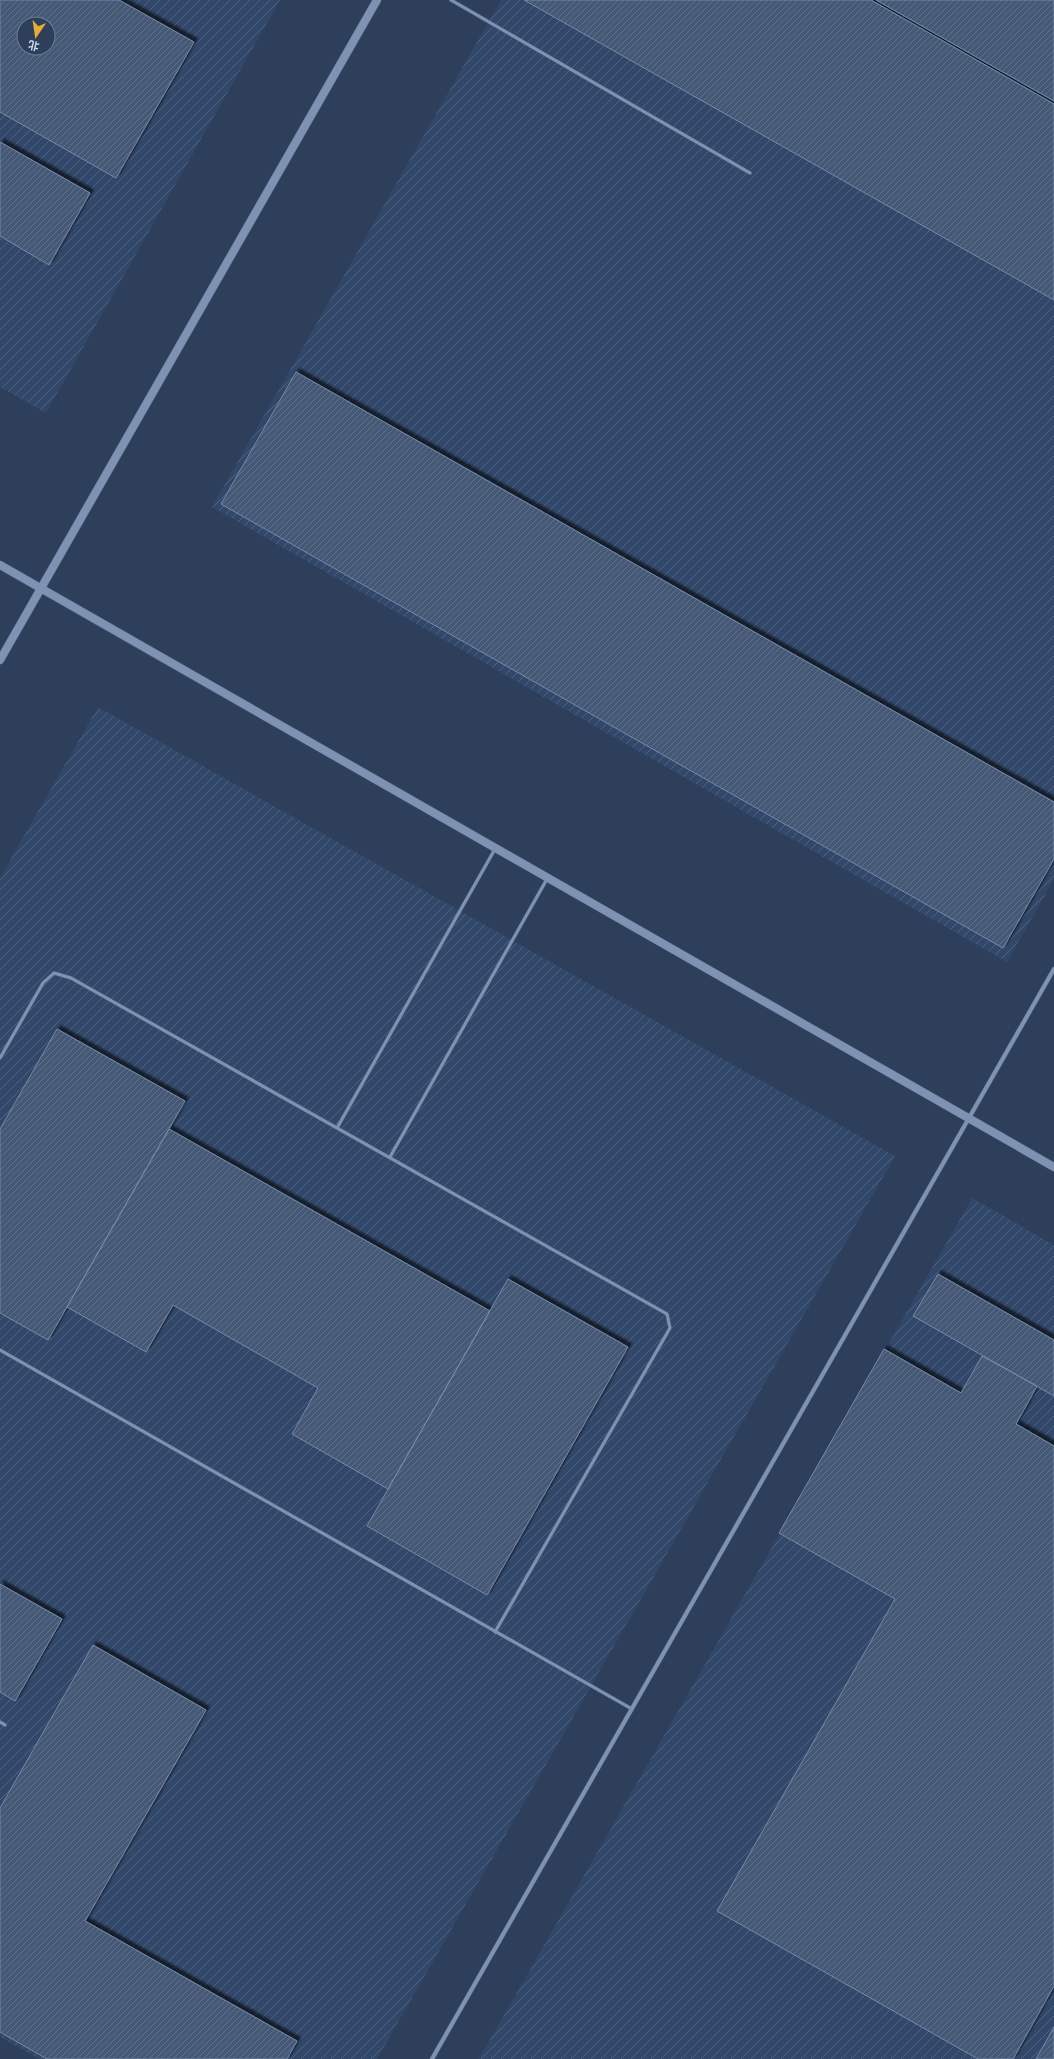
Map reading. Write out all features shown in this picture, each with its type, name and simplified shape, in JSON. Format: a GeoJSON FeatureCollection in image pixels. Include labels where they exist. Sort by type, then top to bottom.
{"type":"FeatureCollection","features":[{"type":"Feature","properties":{"kind":"street"},"geometry":{"type":"LineString","coordinates":[[0,660],[377,0]]}},
{"type":"Feature","properties":{"kind":"street"},"geometry":{"type":"LineString","coordinates":[[0,564],[1054,1166]]}},
{"type":"Feature","properties":{"kind":"street"},"geometry":{"type":"LineString","coordinates":[[432,2059],[1054,969]]}},
{"type":"Feature","properties":{"kind":"lane"},"geometry":{"type":"LineString","coordinates":[[451,0],[750,173]]}},
{"type":"Feature","properties":{"kind":"lane"},"geometry":{"type":"LineString","coordinates":[[337,1128],[496,848]]}},
{"type":"Feature","properties":{"kind":"lane"},"geometry":{"type":"LineString","coordinates":[[390,1157],[548,878]]}},
{"type":"Feature","properties":{"kind":"lane"},"geometry":{"type":"LineString","coordinates":[[0,1058],[43,983],[54,973],[71,978],[667,1314],[670,1328],[495,1632]]}},
{"type":"Feature","properties":{"kind":"lane"},"geometry":{"type":"LineString","coordinates":[[0,1350],[632,1709]]}},
{"type":"Feature","properties":{"kind":"lane"},"geometry":{"type":"LineString","coordinates":[[0,1722],[5,1725]]}},
{"type":"Feature","properties":{"kind":"shaded area"},"geometry":{"type":"Polygon","coordinates":[[[0,0],[280,0],[46,413],[0,387],[0,0]]]}},
{"type":"Feature","properties":{"kind":"shaded area"},"geometry":{"type":"Polygon","coordinates":[[[501,0],[1054,0],[1054,879],[1007,962],[212,507],[501,0]]]}},
{"type":"Feature","properties":{"kind":"shaded area"},"geometry":{"type":"Polygon","coordinates":[[[98,707],[895,1156],[377,2059],[39,2059],[0,2037],[0,878],[98,707]]]}},
{"type":"Feature","properties":{"kind":"shaded area"},"geometry":{"type":"Polygon","coordinates":[[[972,1198],[1054,1245],[1054,2059],[479,2059],[972,1198]]]}},
{"type":"Feature","properties":{"kind":"building"},"geometry":{"type":"Polygon","coordinates":[[[0,0],[119,0],[194,42],[116,178],[0,112],[0,0]]]}},
{"type":"Feature","properties":{"kind":"building"},"geometry":{"type":"Polygon","coordinates":[[[524,0],[871,0],[1054,104],[1054,300],[524,0]]]}},
{"type":"Feature","properties":{"kind":"building"},"geometry":{"type":"Polygon","coordinates":[[[876,0],[1054,0],[1054,101],[876,0]]]}},
{"type":"Feature","properties":{"kind":"building"},"geometry":{"type":"Polygon","coordinates":[[[0,142],[90,193],[49,265],[0,236],[0,142]]]}},
{"type":"Feature","properties":{"kind":"building"},"geometry":{"type":"Polygon","coordinates":[[[296,372],[1054,802],[1054,859],[1003,948],[221,504],[296,372]]]}},
{"type":"Feature","properties":{"kind":"building"},"geometry":{"type":"Polygon","coordinates":[[[57,1029],[185,1101],[48,1340],[0,1313],[0,1129],[57,1029]]]}},
{"type":"Feature","properties":{"kind":"building"},"geometry":{"type":"Polygon","coordinates":[[[169,1129],[490,1311],[388,1489],[292,1434],[318,1388],[173,1305],[146,1352],[67,1307],[169,1129]]]}},
{"type":"Feature","properties":{"kind":"building"},"geometry":{"type":"Polygon","coordinates":[[[938,1274],[1054,1340],[1054,1396],[913,1316],[938,1274]]]}},
{"type":"Feature","properties":{"kind":"building"},"geometry":{"type":"Polygon","coordinates":[[[508,1279],[628,1347],[487,1595],[367,1526],[508,1279]]]}},
{"type":"Feature","properties":{"kind":"building"},"geometry":{"type":"Polygon","coordinates":[[[884,1349],[961,1393],[982,1356],[1037,1386],[1016,1424],[1054,1446],[1054,1986],[1013,2059],[978,2059],[717,1911],[895,1599],[779,1533],[884,1349]]]}},
{"type":"Feature","properties":{"kind":"building"},"geometry":{"type":"Polygon","coordinates":[[[0,1584],[62,1619],[15,1701],[0,1692],[0,1584]]]}},
{"type":"Feature","properties":{"kind":"building"},"geometry":{"type":"Polygon","coordinates":[[[93,1645],[206,1710],[85,1921],[297,2041],[287,2059],[47,2059],[0,2032],[0,1808],[93,1645]]]}},
{"type":"Feature","properties":{"kind":"building"},"geometry":{"type":"Polygon","coordinates":[[[1054,2027],[1054,2059],[1036,2059],[1054,2027]]]}}]}
